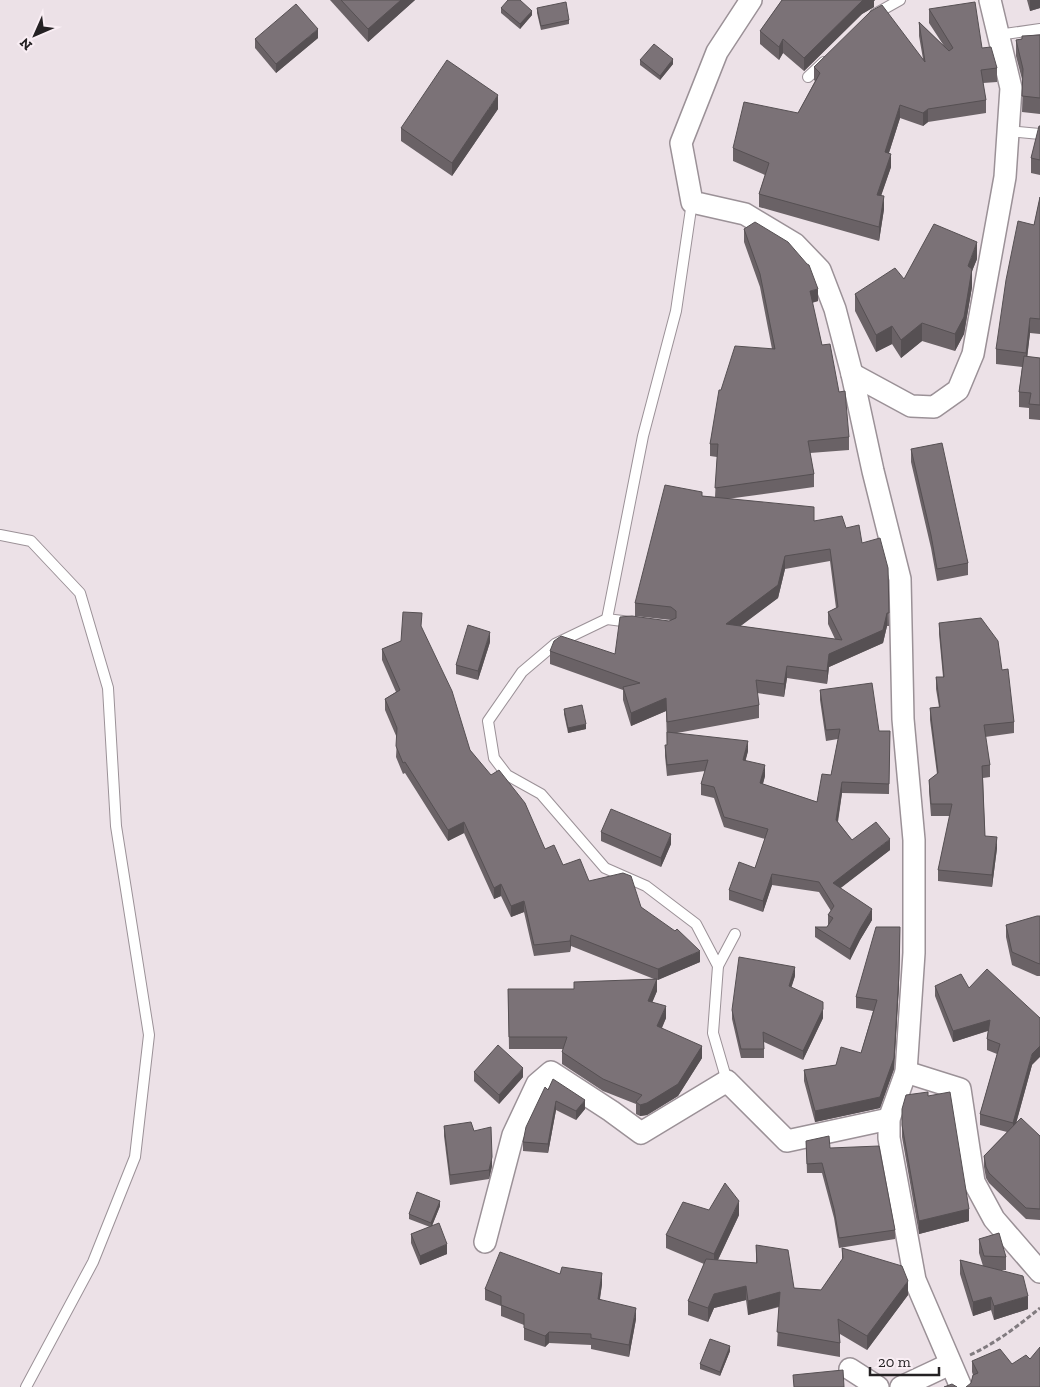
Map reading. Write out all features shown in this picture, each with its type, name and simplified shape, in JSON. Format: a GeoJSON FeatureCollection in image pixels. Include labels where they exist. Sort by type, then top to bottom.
{"type":"FeatureCollection","features":[{"type":"Feature","properties":{"kind":"street"},"geometry":{"type":"LineString","coordinates":[[751,0],[717,52],[681,143],[692,202],[745,214],[795,244],[820,270],[835,309],[852,374],[873,471],[900,579],[903,719],[914,840],[914,953],[906,1072],[889,1119],[889,1138],[916,1280],[961,1387]]}},
{"type":"Feature","properties":{"kind":"street"},"geometry":{"type":"LineString","coordinates":[[852,374],[911,406],[934,407],[958,390],[973,354],[1005,177],[1008,131],[1010,88],[990,0]]}},
{"type":"Feature","properties":{"kind":"street"},"geometry":{"type":"LineString","coordinates":[[485,1242],[513,1136],[537,1084],[551,1072],[641,1133],[727,1081],[787,1141],[889,1119]]}},
{"type":"Feature","properties":{"kind":"street"},"geometry":{"type":"LineString","coordinates":[[906,1072],[960,1089],[974,1182],[994,1219],[1040,1272]]}},
{"type":"Feature","properties":{"kind":"street"},"geometry":{"type":"LineString","coordinates":[[901,1387],[950,1364]]}},
{"type":"Feature","properties":{"kind":"street"},"geometry":{"type":"LineString","coordinates":[[850,1369],[878,1387]]}},
{"type":"Feature","properties":{"kind":"lane"},"geometry":{"type":"LineString","coordinates":[[867,19],[900,0]]}},
{"type":"Feature","properties":{"kind":"lane"},"geometry":{"type":"LineString","coordinates":[[998,34],[1040,29]]}},
{"type":"Feature","properties":{"kind":"lane"},"geometry":{"type":"LineString","coordinates":[[808,77],[834,51]]}},
{"type":"Feature","properties":{"kind":"lane"},"geometry":{"type":"LineString","coordinates":[[1008,131],[1040,134]]}},
{"type":"Feature","properties":{"kind":"lane"},"geometry":{"type":"LineString","coordinates":[[607,619],[643,436],[676,312],[692,202]]}},
{"type":"Feature","properties":{"kind":"lane"},"geometry":{"type":"LineString","coordinates":[[0,535],[31,541],[80,593],[108,688],[116,826],[149,1035],[135,1157],[93,1262],[26,1387]]}},
{"type":"Feature","properties":{"kind":"lane"},"geometry":{"type":"LineString","coordinates":[[643,624],[607,619],[555,644],[522,672],[488,721],[494,758],[508,775],[541,794],[605,868],[646,886],[696,924],[718,966]]}},
{"type":"Feature","properties":{"kind":"lane"},"geometry":{"type":"LineString","coordinates":[[727,1081],[713,1032],[718,966],[735,934]]}},
{"type":"Feature","properties":{"kind":"path"},"geometry":{"type":"LineString","coordinates":[[950,1364],[986,1348],[1024,1322],[1040,1308]]}},
{"type":"Feature","properties":{"kind":"building"},"geometry":{"type":"Polygon","coordinates":[[[341,0],[401,0],[368,29],[341,0]]]}},
{"type":"Feature","properties":{"kind":"building"},"geometry":{"type":"Polygon","coordinates":[[[508,0],[520,0],[532,11],[520,24],[501,8],[508,0]]]}},
{"type":"Feature","properties":{"kind":"building"},"geometry":{"type":"Polygon","coordinates":[[[782,0],[863,0],[804,58],[783,39],[779,47],[760,31],[782,0]]]}},
{"type":"Feature","properties":{"kind":"building"},"geometry":{"type":"Polygon","coordinates":[[[566,2],[569,20],[541,26],[537,8],[566,2]]]}},
{"type":"Feature","properties":{"kind":"building"},"geometry":{"type":"Polygon","coordinates":[[[975,2],[982,48],[991,47],[997,68],[981,70],[986,100],[928,109],[923,113],[900,105],[885,152],[891,154],[877,195],[884,196],[879,227],[759,194],[769,163],[733,148],[744,102],[798,113],[820,73],[814,67],[871,11],[882,5],[925,62],[919,22],[949,51],[953,48],[929,9],[975,2]]]}},
{"type":"Feature","properties":{"kind":"building"},"geometry":{"type":"Polygon","coordinates":[[[296,4],[318,29],[276,64],[255,39],[296,4]]]}},
{"type":"Feature","properties":{"kind":"building"},"geometry":{"type":"Polygon","coordinates":[[[1040,35],[1040,98],[1022,96],[1023,69],[1016,40],[1022,39],[1022,36],[1040,35]]]}},
{"type":"Feature","properties":{"kind":"building"},"geometry":{"type":"Polygon","coordinates":[[[654,44],[673,59],[660,76],[640,60],[654,44]]]}},
{"type":"Feature","properties":{"kind":"building"},"geometry":{"type":"Polygon","coordinates":[[[447,60],[498,95],[452,163],[401,128],[447,60]]]}},
{"type":"Feature","properties":{"kind":"building"},"geometry":{"type":"Polygon","coordinates":[[[1040,126],[1040,160],[1031,158],[1040,126]]]}},
{"type":"Feature","properties":{"kind":"building"},"geometry":{"type":"Polygon","coordinates":[[[1040,197],[1040,319],[1030,318],[1026,353],[996,349],[1006,280],[1018,221],[1034,225],[1040,197]]]}},
{"type":"Feature","properties":{"kind":"building"},"geometry":{"type":"Polygon","coordinates":[[[755,222],[788,242],[809,265],[818,289],[810,291],[822,345],[830,344],[839,392],[845,391],[849,437],[808,441],[814,474],[715,488],[718,444],[710,444],[719,390],[721,390],[735,346],[775,349],[760,274],[744,229],[755,222]]]}},
{"type":"Feature","properties":{"kind":"building"},"geometry":{"type":"Polygon","coordinates":[[[934,224],[977,242],[968,266],[972,269],[964,317],[955,334],[922,323],[901,340],[892,326],[876,335],[855,294],[895,268],[904,279],[934,224]]]}},
{"type":"Feature","properties":{"kind":"building"},"geometry":{"type":"Polygon","coordinates":[[[1024,356],[1040,358],[1040,405],[1029,404],[1031,393],[1019,392],[1024,356]]]}},
{"type":"Feature","properties":{"kind":"building"},"geometry":{"type":"Polygon","coordinates":[[[942,443],[968,563],[937,569],[911,449],[942,443]]]}},
{"type":"Feature","properties":{"kind":"building"},"geometry":{"type":"Polygon","coordinates":[[[665,485],[702,492],[702,496],[814,507],[814,521],[842,516],[846,528],[859,525],[862,543],[880,538],[888,568],[889,613],[887,613],[883,630],[829,654],[827,671],[787,666],[784,684],[756,680],[759,705],[667,722],[666,698],[631,713],[623,687],[640,683],[550,651],[554,641],[561,636],[615,654],[620,617],[632,616],[669,621],[676,618],[676,611],[671,607],[635,603],[665,485]],[[830,549],[785,556],[778,585],[726,624],[842,640],[828,612],[838,607],[830,549]]]}},
{"type":"Feature","properties":{"kind":"building"},"geometry":{"type":"Polygon","coordinates":[[[403,612],[422,613],[421,626],[452,691],[470,750],[491,775],[499,770],[525,803],[545,849],[554,845],[563,865],[580,859],[589,881],[623,873],[631,876],[641,907],[675,931],[677,929],[700,951],[658,969],[571,935],[570,941],[534,945],[524,901],[511,906],[501,884],[494,888],[464,822],[448,830],[405,762],[403,763],[396,746],[397,728],[385,699],[400,690],[382,649],[401,641],[403,612]]]}},
{"type":"Feature","properties":{"kind":"building"},"geometry":{"type":"Polygon","coordinates":[[[981,618],[998,641],[1002,670],[1008,669],[1014,722],[984,725],[990,765],[982,766],[985,836],[997,837],[992,875],[938,870],[952,804],[931,804],[929,780],[938,773],[930,708],[940,707],[936,677],[944,677],[939,623],[981,618]]]}},
{"type":"Feature","properties":{"kind":"building"},"geometry":{"type":"Polygon","coordinates":[[[468,625],[490,632],[478,671],[456,665],[468,625]]]}},
{"type":"Feature","properties":{"kind":"building"},"geometry":{"type":"Polygon","coordinates":[[[872,683],[879,731],[890,731],[889,784],[842,782],[836,820],[852,840],[876,822],[890,839],[833,883],[872,909],[850,949],[815,927],[827,927],[833,918],[828,915],[834,906],[819,882],[772,874],[763,901],[729,890],[739,862],[755,868],[768,829],[724,817],[714,787],[701,784],[708,760],[667,765],[665,745],[667,745],[667,732],[748,741],[743,760],[765,765],[760,783],[817,802],[822,774],[831,775],[840,729],[826,730],[820,690],[872,683]]]}},
{"type":"Feature","properties":{"kind":"building"},"geometry":{"type":"Polygon","coordinates":[[[582,705],[586,724],[568,728],[564,709],[582,705]]]}},
{"type":"Feature","properties":{"kind":"building"},"geometry":{"type":"Polygon","coordinates":[[[611,809],[671,834],[661,858],[601,832],[611,809]]]}},
{"type":"Feature","properties":{"kind":"building"},"geometry":{"type":"Polygon","coordinates":[[[1040,916],[1040,964],[1012,952],[1006,925],[1040,916]]]}},
{"type":"Feature","properties":{"kind":"building"},"geometry":{"type":"Polygon","coordinates":[[[876,927],[900,927],[894,1058],[880,1097],[815,1111],[804,1070],[836,1065],[841,1047],[861,1053],[877,1000],[856,997],[876,927]]]}},
{"type":"Feature","properties":{"kind":"building"},"geometry":{"type":"Polygon","coordinates":[[[739,957],[795,967],[789,986],[823,1002],[823,1009],[803,1051],[763,1032],[764,1049],[741,1049],[732,1010],[739,957]]]}},
{"type":"Feature","properties":{"kind":"building"},"geometry":{"type":"Polygon","coordinates":[[[987,969],[1040,1018],[1040,1046],[1032,1054],[1013,1123],[980,1114],[1000,1044],[987,1039],[990,1020],[953,1031],[935,986],[961,974],[969,988],[987,969]]]}},
{"type":"Feature","properties":{"kind":"building"},"geometry":{"type":"Polygon","coordinates":[[[657,979],[648,1001],[666,1006],[657,1026],[702,1046],[678,1084],[647,1103],[640,1105],[636,1102],[642,1095],[603,1079],[562,1052],[567,1037],[509,1037],[508,989],[574,989],[574,982],[657,979]]]}},
{"type":"Feature","properties":{"kind":"building"},"geometry":{"type":"Polygon","coordinates":[[[498,1045],[523,1068],[499,1095],[474,1072],[498,1045]]]}},
{"type":"Feature","properties":{"kind":"building"},"geometry":{"type":"Polygon","coordinates":[[[553,1079],[585,1100],[576,1111],[556,1101],[548,1144],[523,1142],[526,1127],[545,1087],[548,1090],[553,1079]]]}},
{"type":"Feature","properties":{"kind":"building"},"geometry":{"type":"Polygon","coordinates":[[[928,1092],[928,1096],[950,1092],[969,1209],[919,1221],[902,1125],[902,1109],[906,1095],[928,1092]]]}},
{"type":"Feature","properties":{"kind":"building"},"geometry":{"type":"Polygon","coordinates":[[[1021,1118],[1040,1136],[1040,1209],[1026,1208],[989,1173],[986,1167],[984,1156],[1021,1118]]]}},
{"type":"Feature","properties":{"kind":"building"},"geometry":{"type":"Polygon","coordinates":[[[471,1122],[474,1131],[491,1127],[492,1157],[489,1170],[450,1175],[444,1126],[471,1122]]]}},
{"type":"Feature","properties":{"kind":"building"},"geometry":{"type":"Polygon","coordinates":[[[829,1136],[830,1148],[879,1146],[895,1230],[839,1238],[834,1209],[822,1163],[807,1164],[806,1141],[829,1136]]]}},
{"type":"Feature","properties":{"kind":"building"},"geometry":{"type":"Polygon","coordinates":[[[725,1183],[739,1201],[714,1254],[666,1235],[683,1202],[709,1210],[725,1183]]]}},
{"type":"Feature","properties":{"kind":"building"},"geometry":{"type":"Polygon","coordinates":[[[417,1192],[440,1201],[431,1223],[409,1214],[417,1192]]]}},
{"type":"Feature","properties":{"kind":"building"},"geometry":{"type":"Polygon","coordinates":[[[439,1223],[447,1244],[420,1256],[411,1234],[439,1223]]]}},
{"type":"Feature","properties":{"kind":"building"},"geometry":{"type":"Polygon","coordinates":[[[999,1233],[1006,1257],[984,1256],[979,1239],[999,1233]]]}},
{"type":"Feature","properties":{"kind":"building"},"geometry":{"type":"Polygon","coordinates":[[[756,1245],[788,1250],[794,1288],[821,1290],[843,1258],[842,1248],[902,1266],[908,1281],[867,1336],[838,1319],[840,1343],[777,1332],[780,1292],[748,1301],[746,1286],[714,1294],[708,1308],[688,1301],[706,1259],[757,1263],[756,1245]]]}},
{"type":"Feature","properties":{"kind":"building"},"geometry":{"type":"Polygon","coordinates":[[[500,1252],[560,1274],[562,1267],[602,1273],[598,1299],[636,1308],[629,1345],[591,1338],[591,1334],[549,1332],[545,1336],[524,1328],[524,1314],[501,1305],[501,1296],[485,1289],[500,1252]]]}},
{"type":"Feature","properties":{"kind":"building"},"geometry":{"type":"Polygon","coordinates":[[[960,1260],[1023,1276],[1028,1296],[994,1306],[991,1297],[973,1302],[960,1260]]]}},
{"type":"Feature","properties":{"kind":"building"},"geometry":{"type":"Polygon","coordinates":[[[710,1339],[730,1346],[720,1372],[700,1364],[710,1339]]]}},
{"type":"Feature","properties":{"kind":"building"},"geometry":{"type":"Polygon","coordinates":[[[1040,1347],[1040,1387],[966,1387],[971,1383],[973,1375],[978,1373],[972,1361],[1000,1349],[1012,1364],[1026,1355],[1030,1359],[1040,1347]]]}},
{"type":"Feature","properties":{"kind":"building"},"geometry":{"type":"Polygon","coordinates":[[[843,1370],[844,1387],[794,1387],[793,1375],[843,1370]]]}},
{"type":"Feature","properties":{"kind":"building"},"geometry":{"type":"Polygon","coordinates":[[[952,1384],[957,1387],[944,1387],[952,1384]]]}}]}
